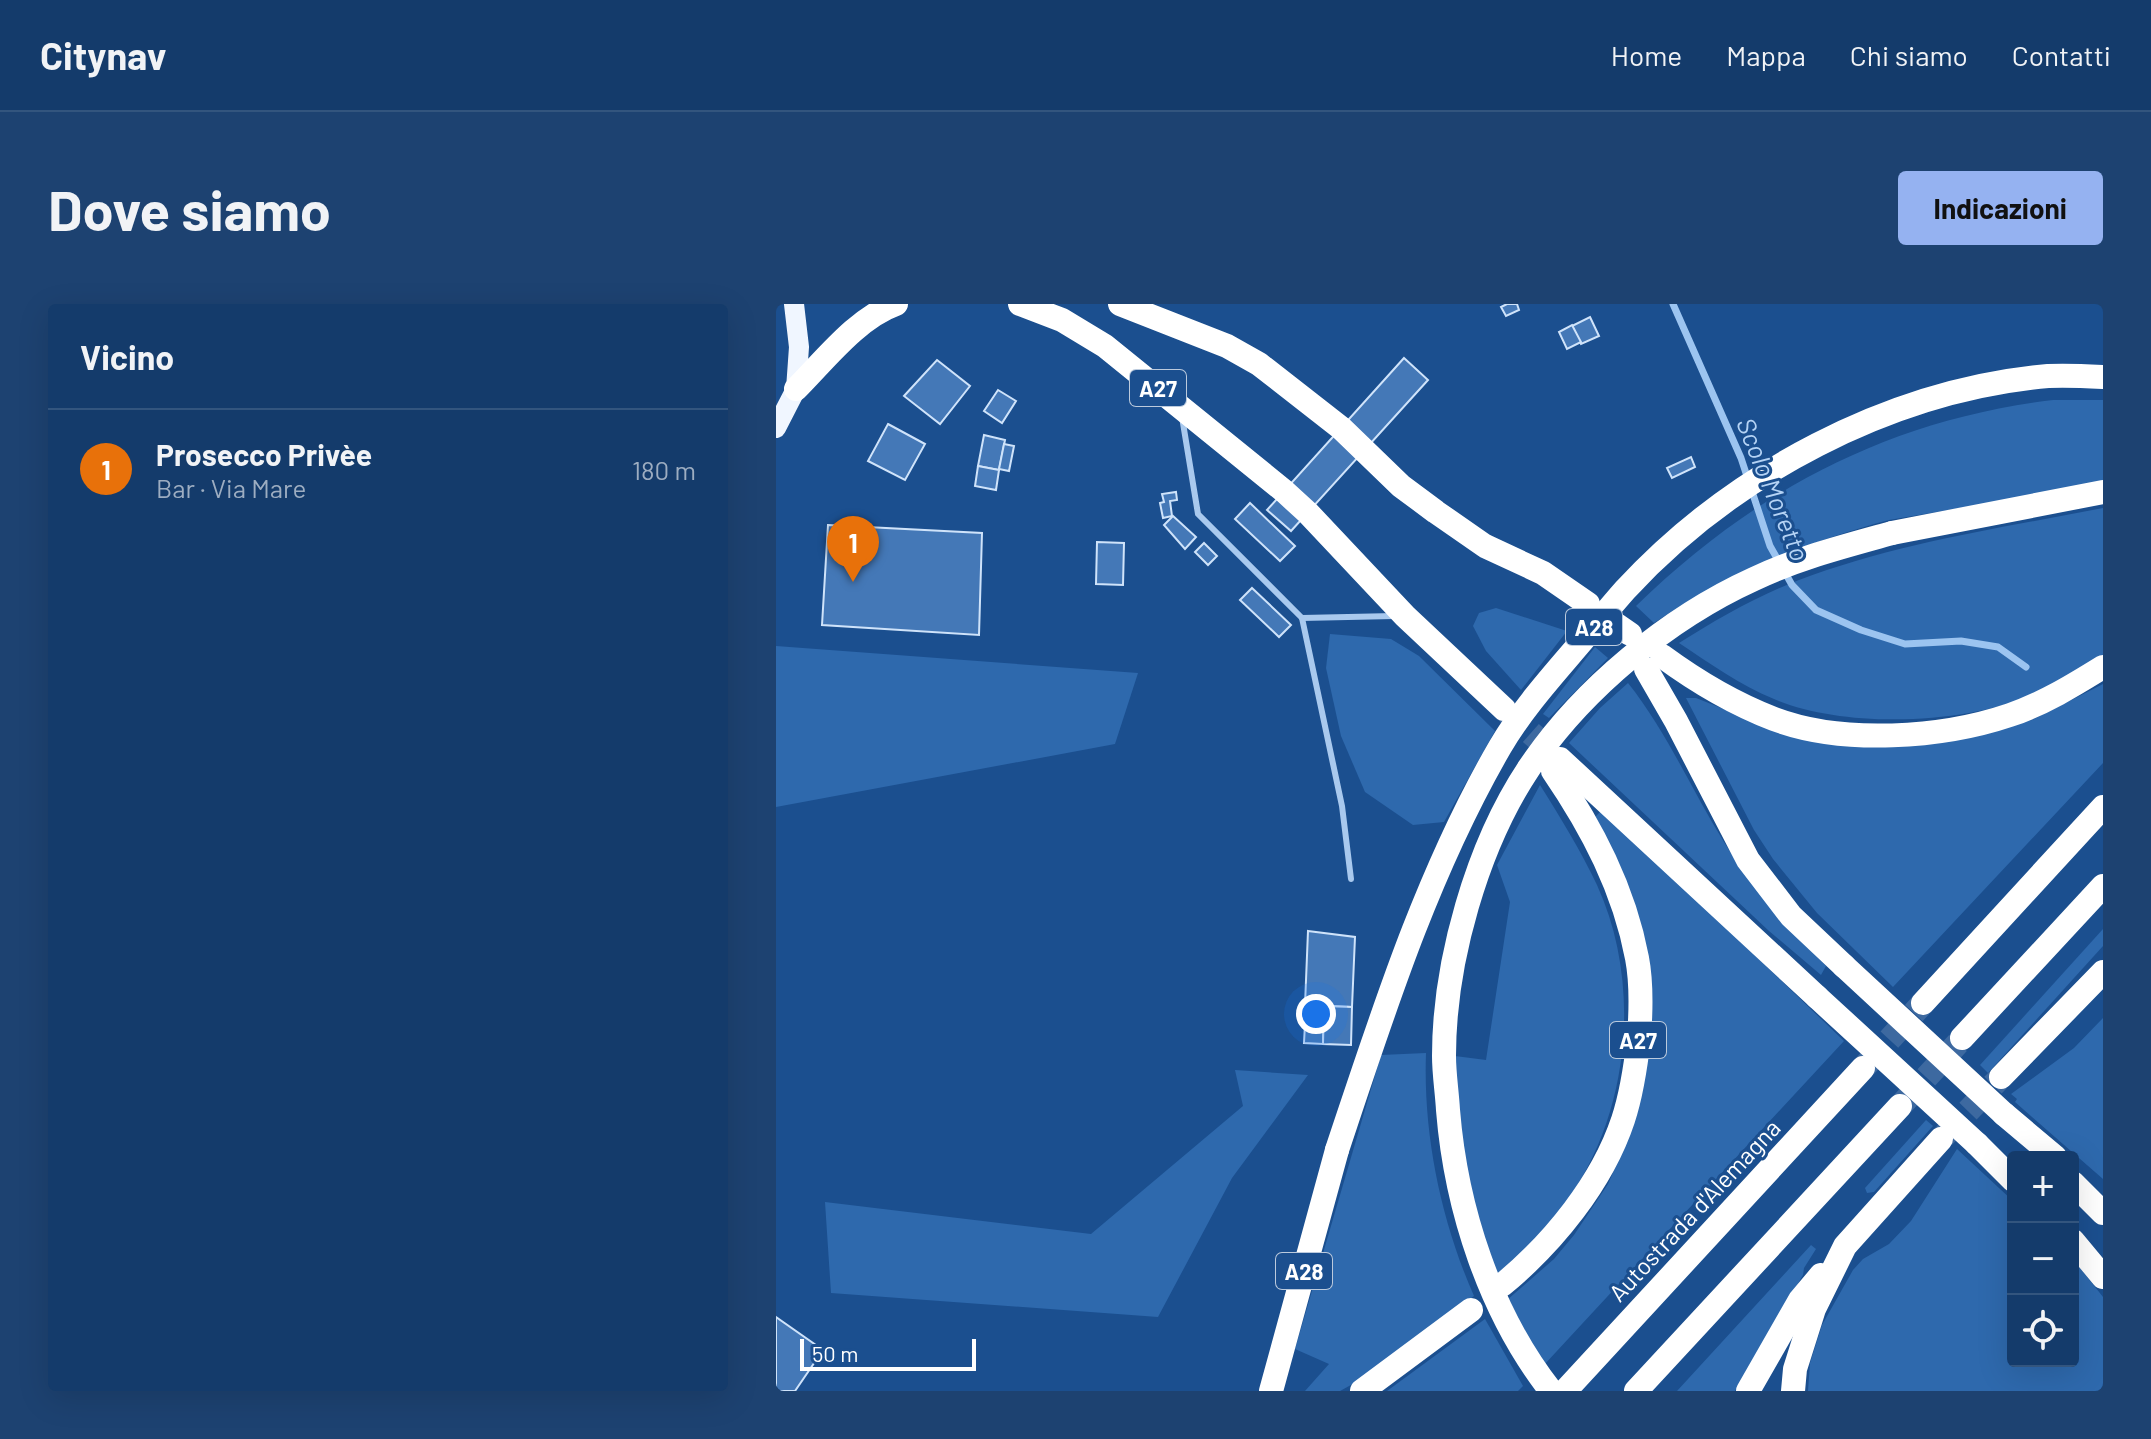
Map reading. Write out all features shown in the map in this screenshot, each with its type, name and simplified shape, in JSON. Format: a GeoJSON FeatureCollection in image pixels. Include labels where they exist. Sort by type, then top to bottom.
{"type":"FeatureCollection","features":[{"type":"Feature","properties":{"kind":"highway"},"geometry":{"type":"LineString","coordinates":[[796,389],[855,330],[896,304]]}},
{"type":"Feature","properties":{"kind":"highway","name":"A27"},"geometry":{"type":"LineString","coordinates":[[1020,304],[1062,320],[1105,346],[1308,513],[1405,616],[1504,709]]}},
{"type":"Feature","properties":{"kind":"highway"},"geometry":{"type":"LineString","coordinates":[[1120,304],[1227,346],[1259,364],[1354,441],[1401,486],[1436,512],[1485,546],[1543,573],[1588,604]]}},
{"type":"Feature","properties":{"kind":"highway","name":"A28"},"geometry":{"type":"LineString","coordinates":[[1271,1391],[1337,1150],[1392,983],[1444,855],[1501,744],[1553,675],[1625,590],[1705,517],[1767,473],[1889,412],[1970,388],[2050,376],[2103,377]]}},
{"type":"Feature","properties":{"kind":"highway","name":"A28"},"geometry":{"type":"LineString","coordinates":[[1551,1391],[1529,1362],[1487,1277],[1471,1230],[1451,1147],[1444,1056],[1456,952],[1477,874],[1529,768],[1578,707],[1661,634],[1753,579],[1815,554],[1892,533],[2103,492]]}},
{"type":"Feature","properties":{"kind":"highway"},"geometry":{"type":"LineString","coordinates":[[2041,1151],[1791,916],[1748,860],[1676,721],[1654,663],[1775,719],[1828,732],[1887,735],[1957,729],[2012,714],[2073,686],[2103,667]]}},
{"type":"Feature","properties":{"kind":"highway","name":"A27"},"geometry":{"type":"LineString","coordinates":[[1502,1285],[1559,1228],[1602,1169],[1623,1120],[1636,1066],[1641,1008],[1638,960],[1624,907],[1601,849],[1556,765],[1616,809],[2007,1172]]}},
{"type":"Feature","properties":{"kind":"highway"},"geometry":{"type":"LineString","coordinates":[[1923,1003],[2103,807]]}},
{"type":"Feature","properties":{"kind":"highway"},"geometry":{"type":"LineString","coordinates":[[1962,1038],[2103,886]]}},
{"type":"Feature","properties":{"kind":"highway"},"geometry":{"type":"LineString","coordinates":[[2001,1077],[2103,972]]}},
{"type":"Feature","properties":{"kind":"highway","name":"Autostrada d'Alemagna"},"geometry":{"type":"LineString","coordinates":[[1566,1390],[1863,1068]]}},
{"type":"Feature","properties":{"kind":"highway"},"geometry":{"type":"LineString","coordinates":[[1636,1391],[1900,1106]]}},
{"type":"Feature","properties":{"kind":"highway"},"geometry":{"type":"LineString","coordinates":[[2004,1114],[2048,1151]]}},
{"type":"Feature","properties":{"kind":"highway"},"geometry":{"type":"LineString","coordinates":[[1748,1391],[1800,1300],[1941,1139]]}},
{"type":"Feature","properties":{"kind":"highway"},"geometry":{"type":"LineString","coordinates":[[2079,1177],[2103,1198]]}},
{"type":"Feature","properties":{"kind":"highway"},"geometry":{"type":"LineString","coordinates":[[2079,1189],[2103,1213]]}},
{"type":"Feature","properties":{"kind":"highway"},"geometry":{"type":"LineString","coordinates":[[2079,1235],[2103,1261]]}},
{"type":"Feature","properties":{"kind":"highway"},"geometry":{"type":"LineString","coordinates":[[1793,1391],[1795,1369],[1814,1309],[1845,1246]]}},
{"type":"Feature","properties":{"kind":"highway"},"geometry":{"type":"LineString","coordinates":[[2079,1248],[2103,1277]]}},
{"type":"Feature","properties":{"kind":"highway"},"geometry":{"type":"LineString","coordinates":[[1362,1391],[1471,1310]]}},
{"type":"Feature","properties":{"kind":"main road"},"geometry":{"type":"LineString","coordinates":[[776,428],[796,389],[799,347],[794,304]]}},
{"type":"Feature","properties":{"kind":"lane"},"geometry":{"type":"LineString","coordinates":[[1180,406],[1198,514],[1302,618],[1342,806],[1351,879]]}},
{"type":"Feature","properties":{"kind":"lane"},"geometry":{"type":"LineString","coordinates":[[1302,618],[1405,616]]}},
{"type":"Feature","properties":{"kind":"shaded area"},"geometry":{"type":"Polygon","coordinates":[[[2053,400],[2103,400],[2103,484],[1889,520],[1858,529],[1738,575],[1654,623],[1636,606],[1728,528],[1827,467],[1935,424],[2053,400]]]}},
{"type":"Feature","properties":{"kind":"shaded area"},"geometry":{"type":"Polygon","coordinates":[[[2103,508],[2103,656],[2039,692],[2010,703],[1943,717],[1871,719],[1836,715],[1803,709],[1774,699],[1725,673],[1679,643],[1768,593],[1836,567],[1950,538],[2103,508]]]}},
{"type":"Feature","properties":{"kind":"shaded area"},"geometry":{"type":"Polygon","coordinates":[[[1496,608],[1567,631],[1521,690],[1486,651],[1473,626],[1479,613],[1496,608]]]}},
{"type":"Feature","properties":{"kind":"shaded area"},"geometry":{"type":"Polygon","coordinates":[[[1330,634],[1391,639],[1419,656],[1495,731],[1444,822],[1413,825],[1365,792],[1341,736],[1326,668],[1330,634]]]}},
{"type":"Feature","properties":{"kind":"shaded area"},"geometry":{"type":"Polygon","coordinates":[[[776,646],[1138,673],[1115,744],[776,807],[776,646]]]}},
{"type":"Feature","properties":{"kind":"shaded area"},"geometry":{"type":"Polygon","coordinates":[[[1595,647],[1608,658],[1549,718],[1543,714],[1595,647]]]}},
{"type":"Feature","properties":{"kind":"shaded area"},"geometry":{"type":"Polygon","coordinates":[[[1628,683],[1655,721],[1735,859],[1772,907],[1826,966],[1821,975],[1769,931],[1569,743],[1600,708],[1628,683]]]}},
{"type":"Feature","properties":{"kind":"shaded area"},"geometry":{"type":"Polygon","coordinates":[[[2103,684],[2103,763],[1893,987],[1817,913],[1773,859],[1754,830],[1686,698],[1696,698],[1772,728],[1981,733],[2032,720],[2103,684]]]}},
{"type":"Feature","properties":{"kind":"shaded area"},"geometry":{"type":"Polygon","coordinates":[[[1540,785],[1591,872],[1611,923],[1620,963],[1624,1004],[1623,1045],[1617,1086],[1590,1163],[1552,1220],[1496,1279],[1459,1151],[1455,1056],[1486,1060],[1510,902],[1497,865],[1540,785]]]}},
{"type":"Feature","properties":{"kind":"shaded area"},"geometry":{"type":"Polygon","coordinates":[[[1603,809],[1844,1041],[1544,1365],[1507,1300],[1554,1259],[1608,1184],[1633,1127],[1651,1022],[1591,821],[1603,809]]]}},
{"type":"Feature","properties":{"kind":"shaded area"},"geometry":{"type":"Polygon","coordinates":[[[2103,929],[2103,946],[1988,1073],[1980,1065],[2103,929]]]}},
{"type":"Feature","properties":{"kind":"shaded area"},"geometry":{"type":"Polygon","coordinates":[[[2103,1018],[2103,1179],[2079,1158],[2079,1151],[2071,1151],[2015,1102],[2017,1099],[2011,1094],[2074,1048],[2103,1018]]]}},
{"type":"Feature","properties":{"kind":"shaded area"},"geometry":{"type":"Polygon","coordinates":[[[1426,1053],[1428,1115],[1436,1177],[1452,1238],[1474,1296],[1360,1380],[1340,1391],[1305,1391],[1329,1364],[1295,1349],[1381,1055],[1426,1053]]]}},
{"type":"Feature","properties":{"kind":"shaded area"},"geometry":{"type":"Polygon","coordinates":[[[1235,1070],[1308,1075],[1232,1178],[1158,1317],[831,1293],[825,1202],[1091,1234],[1243,1106],[1235,1070]]]}},
{"type":"Feature","properties":{"kind":"shaded area"},"geometry":{"type":"Polygon","coordinates":[[[1926,1120],[1933,1126],[1874,1192],[1867,1193],[1865,1188],[1926,1120]]]}},
{"type":"Feature","properties":{"kind":"shaded area"},"geometry":{"type":"Polygon","coordinates":[[[1957,1149],[2007,1195],[2007,1367],[2079,1367],[2079,1267],[2103,1297],[2103,1391],[1808,1391],[1810,1363],[1822,1325],[1853,1270],[1863,1259],[1889,1244],[1911,1221],[1957,1149]]]}},
{"type":"Feature","properties":{"kind":"shaded area"},"geometry":{"type":"Polygon","coordinates":[[[1811,1245],[1816,1249],[1803,1275],[1735,1391],[1677,1391],[1811,1245]]]}},
{"type":"Feature","properties":{"kind":"shaded area"},"geometry":{"type":"Polygon","coordinates":[[[1485,1319],[1523,1386],[1518,1391],[1387,1391],[1485,1319]]]}},
{"type":"Feature","properties":{"kind":"building"},"geometry":{"type":"Polygon","coordinates":[[[1517,304],[1519,310],[1506,316],[1501,307],[1517,304]]]}},
{"type":"Feature","properties":{"kind":"building"},"geometry":{"type":"Polygon","coordinates":[[[1590,317],[1599,336],[1581,344],[1572,326],[1590,317]]]}},
{"type":"Feature","properties":{"kind":"building"},"geometry":{"type":"Polygon","coordinates":[[[1572,325],[1581,342],[1567,349],[1559,332],[1572,325]]]}},
{"type":"Feature","properties":{"kind":"building"},"geometry":{"type":"Polygon","coordinates":[[[1404,358],[1428,380],[1291,531],[1267,510],[1404,358]]]}},
{"type":"Feature","properties":{"kind":"building"},"geometry":{"type":"Polygon","coordinates":[[[937,360],[970,386],[940,424],[904,396],[937,360]]]}},
{"type":"Feature","properties":{"kind":"building"},"geometry":{"type":"Polygon","coordinates":[[[998,390],[1016,401],[1002,423],[984,411],[998,390]]]}},
{"type":"Feature","properties":{"kind":"building"},"geometry":{"type":"Polygon","coordinates":[[[888,424],[925,444],[905,480],[868,461],[888,424]]]}},
{"type":"Feature","properties":{"kind":"building"},"geometry":{"type":"Polygon","coordinates":[[[984,435],[1005,440],[999,470],[978,466],[984,435]]]}},
{"type":"Feature","properties":{"kind":"building"},"geometry":{"type":"Polygon","coordinates":[[[1004,444],[1014,446],[1009,471],[999,469],[1004,444]]]}},
{"type":"Feature","properties":{"kind":"building"},"geometry":{"type":"Polygon","coordinates":[[[1691,457],[1695,467],[1672,478],[1667,468],[1691,457]]]}},
{"type":"Feature","properties":{"kind":"building"},"geometry":{"type":"Polygon","coordinates":[[[978,466],[999,470],[996,490],[975,486],[978,466]]]}},
{"type":"Feature","properties":{"kind":"building"},"geometry":{"type":"Polygon","coordinates":[[[1176,492],[1177,500],[1170,501],[1172,516],[1163,518],[1162,494],[1176,492]]]}},
{"type":"Feature","properties":{"kind":"building"},"geometry":{"type":"Polygon","coordinates":[[[1250,503],[1295,546],[1280,561],[1235,519],[1250,503]]]}},
{"type":"Feature","properties":{"kind":"building"},"geometry":{"type":"Polygon","coordinates":[[[1173,516],[1196,537],[1185,549],[1164,525],[1173,516]]]}},
{"type":"Feature","properties":{"kind":"building"},"geometry":{"type":"Polygon","coordinates":[[[828,525],[982,533],[979,635],[822,625],[828,525]]]}},
{"type":"Feature","properties":{"kind":"building"},"geometry":{"type":"Polygon","coordinates":[[[1097,542],[1124,543],[1123,585],[1096,584],[1097,542]]]}},
{"type":"Feature","properties":{"kind":"building"},"geometry":{"type":"Polygon","coordinates":[[[1204,543],[1217,556],[1208,565],[1195,552],[1204,543]]]}},
{"type":"Feature","properties":{"kind":"building"},"geometry":{"type":"Polygon","coordinates":[[[1252,588],[1291,625],[1279,637],[1240,600],[1252,588]]]}},
{"type":"Feature","properties":{"kind":"building"},"geometry":{"type":"Polygon","coordinates":[[[1308,931],[1355,937],[1352,1007],[1305,1005],[1308,931]]]}},
{"type":"Feature","properties":{"kind":"building"},"geometry":{"type":"Polygon","coordinates":[[[1306,1005],[1324,1006],[1323,1044],[1304,1043],[1306,1005]]]}},
{"type":"Feature","properties":{"kind":"building"},"geometry":{"type":"Polygon","coordinates":[[[1324,1006],[1352,1007],[1351,1045],[1323,1044],[1324,1006]]]}},
{"type":"Feature","properties":{"kind":"building"},"geometry":{"type":"Polygon","coordinates":[[[776,1317],[823,1350],[795,1391],[776,1391],[776,1317]]]}},
{"type":"Feature","properties":{"kind":"waterway","name":"Scolo Moretto"},"geometry":{"type":"LineString","coordinates":[[1673,304],[1741,458],[1770,546],[1792,585],[1816,610],[1861,630],[1905,644],[1961,641],[1998,647],[2026,667]]}},
{"type":"Feature","properties":{"kind":"tunnel"},"geometry":{"type":"LineString","coordinates":[[1504,709],[1559,758]]}},
{"type":"Feature","properties":{"kind":"tunnel"},"geometry":{"type":"LineString","coordinates":[[1865,1066],[1923,1003]]}},
{"type":"Feature","properties":{"kind":"tunnel"},"geometry":{"type":"LineString","coordinates":[[1902,1104],[1958,1043]]}},
{"type":"Feature","properties":{"kind":"tunnel"},"geometry":{"type":"LineString","coordinates":[[1943,1137],[1998,1080]]}},
{"type":"Feature","properties":{"kind":"place","name":"Prosecco Privèe"},"geometry":{"type":"Point","coordinates":[853,582]}}]}
